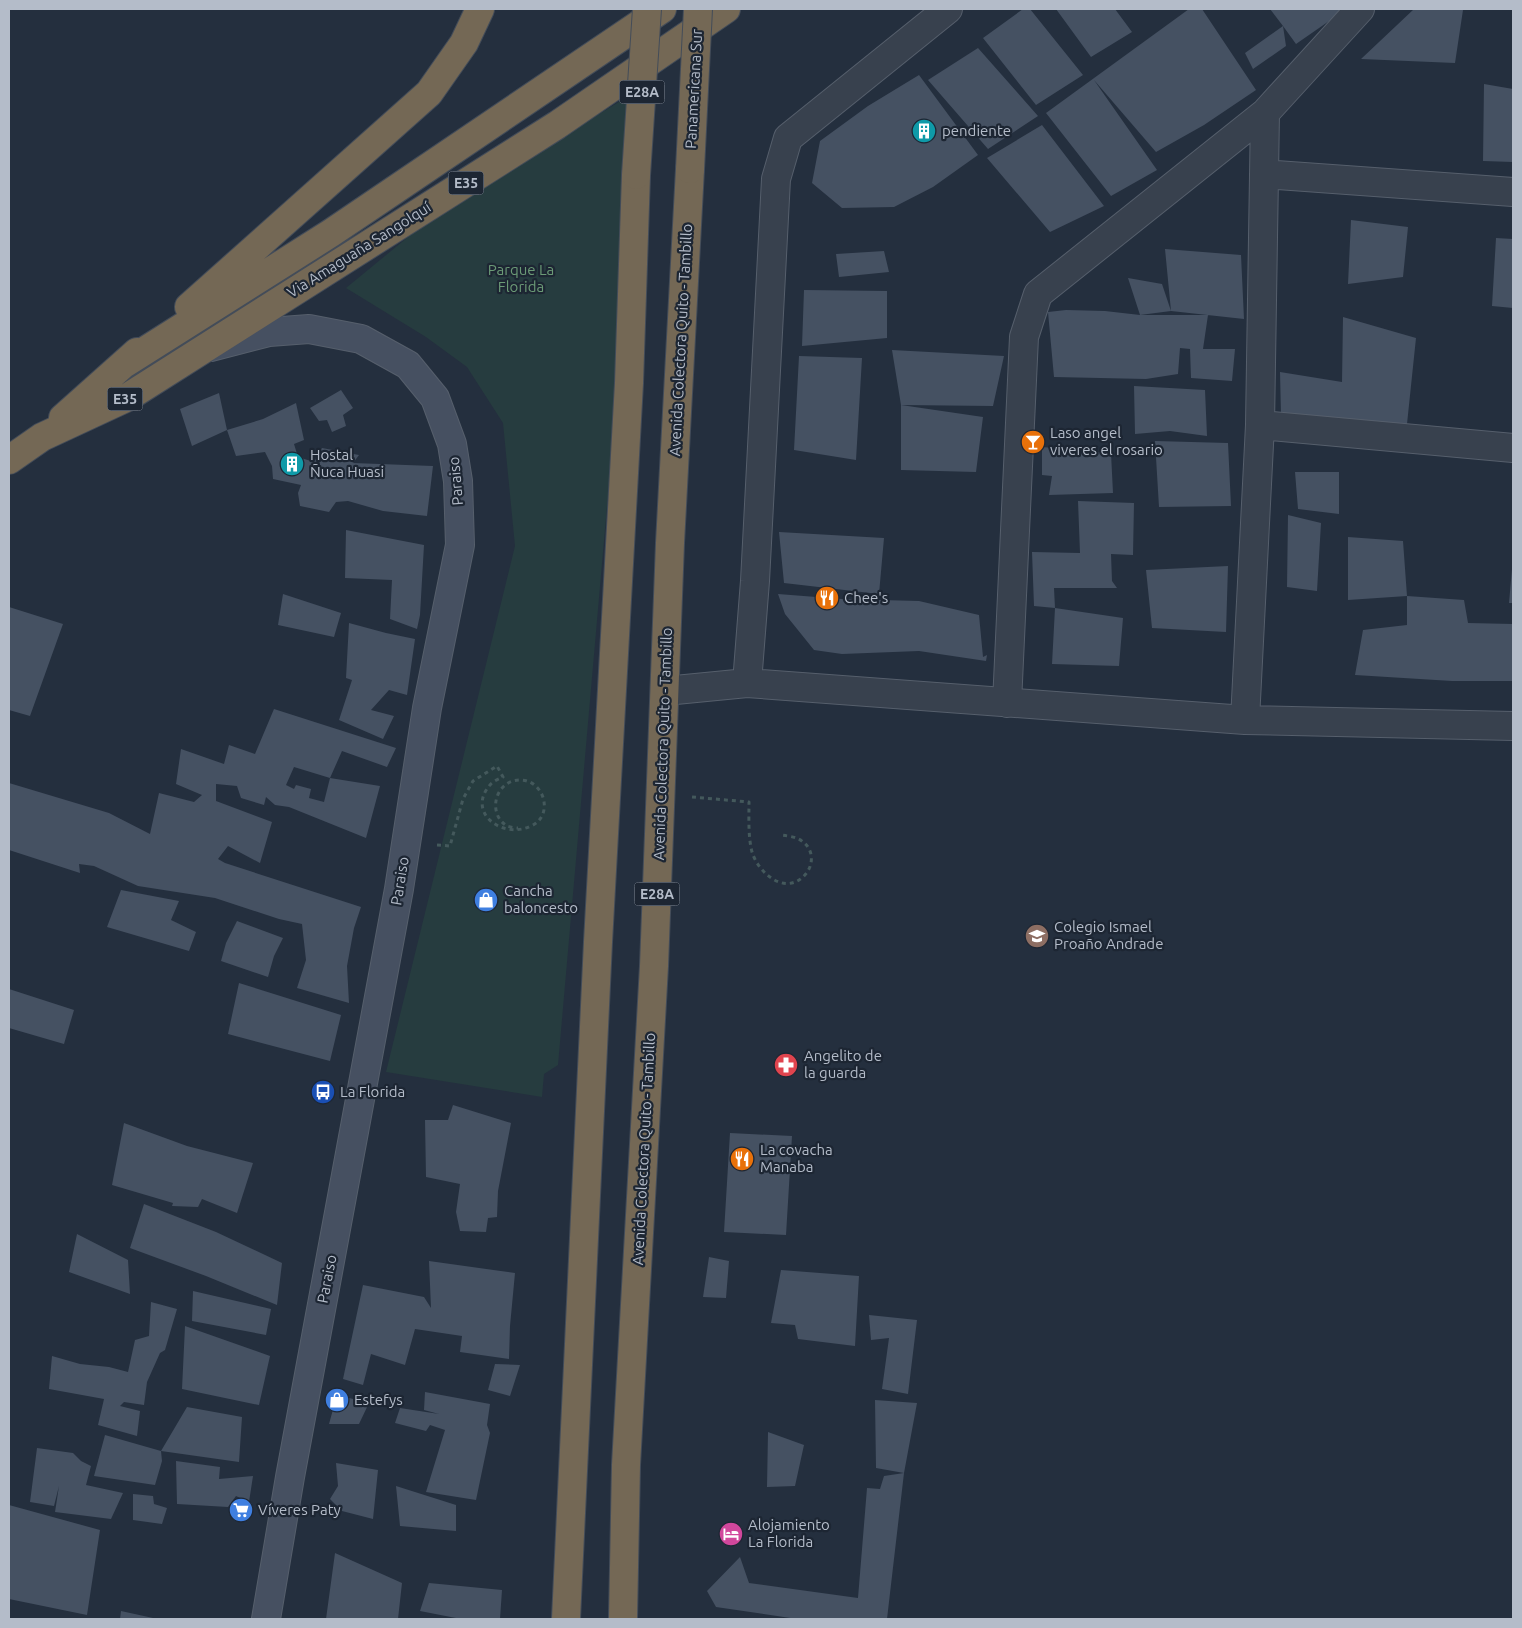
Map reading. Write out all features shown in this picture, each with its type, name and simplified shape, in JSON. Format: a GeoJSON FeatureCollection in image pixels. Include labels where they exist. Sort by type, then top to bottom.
{"type":"FeatureCollection","features":[{"type":"Feature","properties":{"kind":"highway"},"geometry":{"type":"LineString","coordinates":[[42,437],[400,121],[429,93],[464,43],[480,9]]}},
{"type":"Feature","properties":{"kind":"highway","name":"E28A"},"geometry":{"type":"LineString","coordinates":[[566,1619],[598,942],[629,383],[636,175],[647,9]]}},
{"type":"Feature","properties":{"kind":"highway"},"geometry":{"type":"LineString","coordinates":[[124,364],[331,233],[662,9]]}},
{"type":"Feature","properties":{"kind":"highway","name":"Panamericana Sur"},"geometry":{"type":"LineString","coordinates":[[690,169],[698,9]]}},
{"type":"Feature","properties":{"kind":"highway","name":"Via Amaguaña Sangolquí"},"geometry":{"type":"LineString","coordinates":[[9,460],[42,437],[128,397],[557,125],[726,9]]}},
{"type":"Feature","properties":{"kind":"highway","name":"Avenida Colectora Quito - Tambillo"},"geometry":{"type":"LineString","coordinates":[[623,1619],[626,1465],[654,966],[670,543],[690,169]]}},
{"type":"Feature","properties":{"kind":"main road","name":"Paraiso"},"geometry":{"type":"LineString","coordinates":[[202,350],[269,332],[309,329],[361,339],[408,365],[435,398],[452,444],[458,481],[460,545],[427,708],[399,889],[290,1477],[266,1619]]}},
{"type":"Feature","properties":{"kind":"street"},"geometry":{"type":"LineString","coordinates":[[747,683],[755,580],[776,179],[778,171],[788,138],[948,9]]}},
{"type":"Feature","properties":{"kind":"street"},"geometry":{"type":"LineString","coordinates":[[1007,702],[1024,337],[1038,294],[1266,113],[1360,9]]}},
{"type":"Feature","properties":{"kind":"street"},"geometry":{"type":"LineString","coordinates":[[1245,720],[1260,424],[1266,113]]}},
{"type":"Feature","properties":{"kind":"street"},"geometry":{"type":"LineString","coordinates":[[1264,174],[1513,192]]}},
{"type":"Feature","properties":{"kind":"street"},"geometry":{"type":"LineString","coordinates":[[1260,424],[1513,448]]}},
{"type":"Feature","properties":{"kind":"street"},"geometry":{"type":"LineString","coordinates":[[665,691],[747,683],[1245,720],[1513,726]]}},
{"type":"Feature","properties":{"kind":"path"},"geometry":{"type":"LineString","coordinates":[[436,837],[434,845],[450,846],[463,799],[473,781],[497,766],[503,777],[491,784],[483,796],[483,811],[492,823],[505,829],[520,829],[532,826],[542,817],[545,805],[542,792],[532,783],[520,780],[508,783],[498,792],[495,804],[498,817],[507,826],[518,828]]}},
{"type":"Feature","properties":{"kind":"path"},"geometry":{"type":"LineString","coordinates":[[661,794],[749,802],[752,850],[757,864],[764,874],[774,880],[783,883],[796,881],[805,876],[810,867],[812,859],[810,849],[803,841],[781,836]]}},
{"type":"Feature","properties":{"kind":"green space","name":"Parque La Florida"},"geometry":{"type":"Polygon","coordinates":[[[629,96],[621,347],[558,1065],[544,1074],[542,1097],[386,1072],[515,546],[503,423],[467,367],[426,337],[346,288],[447,205],[629,96]]]}},
{"type":"Feature","properties":{"kind":"building"},"geometry":{"type":"Polygon","coordinates":[[[1023,9],[1030,9],[1083,75],[1036,105],[983,38],[1023,9]]]}},
{"type":"Feature","properties":{"kind":"building"},"geometry":{"type":"Polygon","coordinates":[[[1056,9],[1115,9],[1132,32],[1091,57],[1056,9]]]}},
{"type":"Feature","properties":{"kind":"building"},"geometry":{"type":"Polygon","coordinates":[[[1189,9],[1202,9],[1256,90],[1204,125],[1156,152],[1094,80],[1157,170],[1111,196],[1046,113],[1189,9]]]}},
{"type":"Feature","properties":{"kind":"building"},"geometry":{"type":"Polygon","coordinates":[[[1270,9],[1343,9],[1345,10],[1296,44],[1270,9]]]}},
{"type":"Feature","properties":{"kind":"building"},"geometry":{"type":"Polygon","coordinates":[[[1414,9],[1463,10],[1455,63],[1361,59],[1414,9]]]}},
{"type":"Feature","properties":{"kind":"building"},"geometry":{"type":"Polygon","coordinates":[[[1283,26],[1286,46],[1253,69],[1245,53],[1283,26]]]}},
{"type":"Feature","properties":{"kind":"building"},"geometry":{"type":"Polygon","coordinates":[[[978,48],[1038,116],[988,149],[928,80],[978,48]]]}},
{"type":"Feature","properties":{"kind":"building"},"geometry":{"type":"Polygon","coordinates":[[[919,75],[978,155],[933,187],[894,207],[842,208],[812,183],[820,141],[868,106],[919,75]]]}},
{"type":"Feature","properties":{"kind":"building"},"geometry":{"type":"Polygon","coordinates":[[[1484,84],[1513,89],[1513,162],[1483,161],[1484,84]]]}},
{"type":"Feature","properties":{"kind":"building"},"geometry":{"type":"Polygon","coordinates":[[[1042,125],[1104,206],[1050,232],[987,158],[1042,125]]]}},
{"type":"Feature","properties":{"kind":"building"},"geometry":{"type":"Polygon","coordinates":[[[1351,220],[1408,227],[1403,277],[1348,284],[1351,220]]]}},
{"type":"Feature","properties":{"kind":"building"},"geometry":{"type":"Polygon","coordinates":[[[1496,238],[1513,239],[1513,308],[1492,306],[1496,238]]]}},
{"type":"Feature","properties":{"kind":"building"},"geometry":{"type":"Polygon","coordinates":[[[1165,249],[1241,255],[1244,319],[1171,311],[1165,249]]]}},
{"type":"Feature","properties":{"kind":"building"},"geometry":{"type":"Polygon","coordinates":[[[884,251],[889,272],[839,277],[836,254],[884,251]]]}},
{"type":"Feature","properties":{"kind":"building"},"geometry":{"type":"Polygon","coordinates":[[[1128,278],[1162,284],[1171,311],[1140,315],[1128,278]]]}},
{"type":"Feature","properties":{"kind":"building"},"geometry":{"type":"Polygon","coordinates":[[[804,290],[887,291],[887,338],[802,346],[804,290]]]}},
{"type":"Feature","properties":{"kind":"building"},"geometry":{"type":"Polygon","coordinates":[[[1066,310],[1105,311],[1140,315],[1208,315],[1203,349],[1235,349],[1232,381],[1191,378],[1190,349],[1180,348],[1178,374],[1146,379],[1054,377],[1048,312],[1066,310]]]}},
{"type":"Feature","properties":{"kind":"building"},"geometry":{"type":"Polygon","coordinates":[[[1343,317],[1416,338],[1407,424],[1341,422],[1281,415],[1280,372],[1342,382],[1343,317]]]}},
{"type":"Feature","properties":{"kind":"building"},"geometry":{"type":"Polygon","coordinates":[[[892,350],[1004,356],[993,406],[901,405],[892,350]]]}},
{"type":"Feature","properties":{"kind":"building"},"geometry":{"type":"Polygon","coordinates":[[[799,356],[862,358],[856,460],[794,450],[799,356]]]}},
{"type":"Feature","properties":{"kind":"building"},"geometry":{"type":"Polygon","coordinates":[[[1134,386],[1205,390],[1207,436],[1170,431],[1135,434],[1134,386]]]}},
{"type":"Feature","properties":{"kind":"building"},"geometry":{"type":"Polygon","coordinates":[[[341,390],[353,408],[343,415],[346,426],[332,432],[327,420],[319,421],[310,408],[341,390]]]}},
{"type":"Feature","properties":{"kind":"building"},"geometry":{"type":"Polygon","coordinates":[[[219,393],[227,430],[192,446],[180,409],[219,393]]]}},
{"type":"Feature","properties":{"kind":"building"},"geometry":{"type":"Polygon","coordinates":[[[296,403],[304,440],[294,444],[298,457],[314,462],[322,448],[359,455],[353,463],[433,466],[427,516],[383,511],[348,501],[336,502],[329,512],[300,506],[298,493],[301,485],[273,479],[272,466],[265,452],[236,456],[227,430],[263,419],[296,403]]]}},
{"type":"Feature","properties":{"kind":"building"},"geometry":{"type":"Polygon","coordinates":[[[901,405],[983,417],[976,472],[901,470],[901,405]]]}},
{"type":"Feature","properties":{"kind":"building"},"geometry":{"type":"Polygon","coordinates":[[[1155,441],[1228,443],[1231,506],[1159,507],[1155,441]]]}},
{"type":"Feature","properties":{"kind":"building"},"geometry":{"type":"Polygon","coordinates":[[[1042,447],[1111,453],[1113,493],[1049,495],[1052,476],[1042,475],[1042,447]]]}},
{"type":"Feature","properties":{"kind":"building"},"geometry":{"type":"Polygon","coordinates":[[[1295,472],[1339,472],[1339,514],[1298,509],[1295,472]]]}},
{"type":"Feature","properties":{"kind":"building"},"geometry":{"type":"Polygon","coordinates":[[[1078,501],[1134,503],[1133,555],[1111,554],[1112,581],[1117,588],[1054,588],[1055,608],[1034,606],[1032,552],[1080,553],[1078,501]]]}},
{"type":"Feature","properties":{"kind":"building"},"geometry":{"type":"Polygon","coordinates":[[[1288,515],[1321,523],[1317,591],[1287,587],[1288,515]]]}},
{"type":"Feature","properties":{"kind":"building"},"geometry":{"type":"Polygon","coordinates":[[[346,530],[424,545],[420,615],[417,629],[390,619],[392,580],[345,578],[346,530]]]}},
{"type":"Feature","properties":{"kind":"building"},"geometry":{"type":"Polygon","coordinates":[[[779,532],[884,538],[879,594],[784,583],[779,532]]]}},
{"type":"Feature","properties":{"kind":"building"},"geometry":{"type":"Polygon","coordinates":[[[1348,537],[1403,541],[1407,596],[1348,600],[1348,537]]]}},
{"type":"Feature","properties":{"kind":"building"},"geometry":{"type":"Polygon","coordinates":[[[1228,566],[1226,632],[1152,628],[1146,570],[1228,566]]]}},
{"type":"Feature","properties":{"kind":"building"},"geometry":{"type":"Polygon","coordinates":[[[1512,569],[1513,603],[1509,603],[1512,569]]]}},
{"type":"Feature","properties":{"kind":"building"},"geometry":{"type":"Polygon","coordinates":[[[283,594],[341,613],[334,637],[278,625],[283,594]]]}},
{"type":"Feature","properties":{"kind":"building"},"geometry":{"type":"Polygon","coordinates":[[[778,594],[842,599],[919,601],[979,615],[983,657],[987,655],[986,661],[919,651],[842,654],[814,650],[785,614],[778,594]]]}},
{"type":"Feature","properties":{"kind":"building"},"geometry":{"type":"Polygon","coordinates":[[[1407,596],[1464,600],[1468,623],[1513,624],[1513,681],[1452,681],[1355,675],[1363,630],[1407,625],[1407,596]]]}},
{"type":"Feature","properties":{"kind":"building"},"geometry":{"type":"Polygon","coordinates":[[[9,607],[63,624],[30,716],[9,710],[9,607]]]}},
{"type":"Feature","properties":{"kind":"building"},"geometry":{"type":"Polygon","coordinates":[[[1055,608],[1123,618],[1119,666],[1052,664],[1055,608]]]}},
{"type":"Feature","properties":{"kind":"building"},"geometry":{"type":"Polygon","coordinates":[[[349,623],[415,639],[407,695],[389,690],[371,710],[394,716],[383,739],[339,720],[352,680],[346,678],[349,623]]]}},
{"type":"Feature","properties":{"kind":"building"},"geometry":{"type":"Polygon","coordinates":[[[274,709],[396,748],[387,767],[342,751],[330,778],[380,786],[366,838],[289,807],[275,805],[266,797],[264,805],[241,798],[237,786],[216,784],[216,801],[272,822],[260,863],[228,846],[218,859],[225,863],[361,907],[354,928],[347,966],[349,1003],[297,988],[306,960],[302,924],[279,919],[215,898],[138,886],[94,866],[79,864],[80,873],[9,850],[9,783],[109,813],[150,834],[159,793],[194,802],[202,795],[176,784],[181,749],[224,764],[229,745],[255,754],[274,709]],[[294,767],[286,785],[294,789],[296,785],[311,789],[309,798],[324,802],[330,778],[294,767]]]}},
{"type":"Feature","properties":{"kind":"building"},"geometry":{"type":"Polygon","coordinates":[[[121,890],[179,901],[171,920],[196,932],[189,951],[107,927],[121,890]]]}},
{"type":"Feature","properties":{"kind":"building"},"geometry":{"type":"Polygon","coordinates":[[[237,921],[283,938],[274,956],[268,977],[221,961],[226,943],[237,921]]]}},
{"type":"Feature","properties":{"kind":"building"},"geometry":{"type":"Polygon","coordinates":[[[239,983],[341,1015],[330,1061],[228,1034],[239,983]]]}},
{"type":"Feature","properties":{"kind":"building"},"geometry":{"type":"Polygon","coordinates":[[[9,989],[74,1010],[64,1044],[9,1028],[9,989]]]}},
{"type":"Feature","properties":{"kind":"building"},"geometry":{"type":"Polygon","coordinates":[[[453,1105],[511,1123],[498,1191],[497,1217],[488,1218],[486,1232],[460,1231],[456,1212],[460,1184],[426,1177],[425,1120],[448,1120],[453,1105]]]}},
{"type":"Feature","properties":{"kind":"building"},"geometry":{"type":"Polygon","coordinates":[[[124,1123],[187,1146],[253,1163],[237,1213],[202,1199],[198,1207],[172,1206],[173,1203],[112,1185],[124,1123]]]}},
{"type":"Feature","properties":{"kind":"building"},"geometry":{"type":"Polygon","coordinates":[[[730,1133],[792,1136],[786,1235],[724,1232],[730,1133]]]}},
{"type":"Feature","properties":{"kind":"building"},"geometry":{"type":"Polygon","coordinates":[[[144,1204],[216,1232],[282,1263],[277,1305],[130,1248],[144,1204]]]}},
{"type":"Feature","properties":{"kind":"building"},"geometry":{"type":"Polygon","coordinates":[[[77,1234],[128,1260],[130,1294],[69,1272],[77,1234]]]}},
{"type":"Feature","properties":{"kind":"building"},"geometry":{"type":"Polygon","coordinates":[[[709,1257],[729,1261],[726,1298],[703,1297],[709,1257]]]}},
{"type":"Feature","properties":{"kind":"building"},"geometry":{"type":"Polygon","coordinates":[[[429,1261],[515,1273],[509,1359],[460,1352],[462,1336],[415,1329],[405,1365],[371,1354],[363,1385],[343,1379],[363,1285],[424,1297],[431,1308],[429,1261]]]}},
{"type":"Feature","properties":{"kind":"building"},"geometry":{"type":"Polygon","coordinates":[[[781,1270],[859,1276],[855,1346],[798,1339],[795,1325],[771,1323],[781,1270]]]}},
{"type":"Feature","properties":{"kind":"building"},"geometry":{"type":"Polygon","coordinates":[[[193,1291],[271,1309],[266,1335],[192,1321],[193,1291]]]}},
{"type":"Feature","properties":{"kind":"building"},"geometry":{"type":"Polygon","coordinates":[[[151,1302],[177,1309],[165,1350],[160,1353],[147,1382],[144,1405],[124,1402],[120,1406],[140,1411],[137,1436],[98,1425],[104,1399],[49,1389],[52,1356],[80,1364],[109,1367],[128,1372],[135,1340],[149,1336],[151,1302]]]}},
{"type":"Feature","properties":{"kind":"building"},"geometry":{"type":"Polygon","coordinates":[[[869,1315],[917,1320],[908,1394],[882,1389],[889,1338],[871,1340],[869,1315]]]}},
{"type":"Feature","properties":{"kind":"building"},"geometry":{"type":"Polygon","coordinates":[[[185,1326],[270,1356],[259,1405],[182,1389],[185,1326]]]}},
{"type":"Feature","properties":{"kind":"building"},"geometry":{"type":"Polygon","coordinates":[[[495,1364],[520,1365],[510,1396],[488,1390],[495,1364]]]}},
{"type":"Feature","properties":{"kind":"building"},"geometry":{"type":"Polygon","coordinates":[[[425,1392],[490,1404],[487,1425],[490,1433],[476,1500],[426,1492],[445,1430],[430,1425],[426,1431],[395,1423],[400,1408],[439,1414],[424,1410],[425,1392]]]}},
{"type":"Feature","properties":{"kind":"building"},"geometry":{"type":"Polygon","coordinates":[[[337,1395],[369,1403],[359,1424],[329,1424],[337,1395]]]}},
{"type":"Feature","properties":{"kind":"building"},"geometry":{"type":"Polygon","coordinates":[[[875,1400],[917,1403],[904,1473],[876,1468],[875,1400]]]}},
{"type":"Feature","properties":{"kind":"building"},"geometry":{"type":"Polygon","coordinates":[[[187,1407],[242,1417],[239,1462],[161,1451],[187,1407]]]}},
{"type":"Feature","properties":{"kind":"building"},"geometry":{"type":"Polygon","coordinates":[[[768,1432],[804,1445],[795,1486],[767,1487],[768,1432]]]}},
{"type":"Feature","properties":{"kind":"building"},"geometry":{"type":"Polygon","coordinates":[[[105,1435],[161,1451],[162,1461],[155,1485],[94,1476],[105,1435]]]}},
{"type":"Feature","properties":{"kind":"building"},"geometry":{"type":"Polygon","coordinates":[[[37,1448],[73,1453],[81,1461],[91,1466],[86,1485],[123,1493],[111,1519],[55,1512],[59,1486],[54,1506],[30,1502],[37,1448]]]}},
{"type":"Feature","properties":{"kind":"building"},"geometry":{"type":"Polygon","coordinates":[[[176,1461],[220,1467],[219,1479],[253,1476],[249,1502],[236,1496],[228,1507],[177,1504],[176,1461]]]}},
{"type":"Feature","properties":{"kind":"building"},"geometry":{"type":"Polygon","coordinates":[[[336,1463],[378,1470],[373,1519],[342,1511],[330,1499],[338,1486],[336,1463]]]}},
{"type":"Feature","properties":{"kind":"building"},"geometry":{"type":"Polygon","coordinates":[[[904,1473],[887,1619],[797,1619],[716,1607],[707,1591],[740,1557],[749,1583],[858,1598],[867,1488],[880,1489],[884,1476],[904,1473]]]}},
{"type":"Feature","properties":{"kind":"building"},"geometry":{"type":"Polygon","coordinates":[[[396,1486],[456,1505],[456,1531],[400,1526],[396,1486]]]}},
{"type":"Feature","properties":{"kind":"building"},"geometry":{"type":"Polygon","coordinates":[[[133,1494],[153,1496],[154,1504],[167,1508],[162,1524],[133,1520],[133,1494]]]}},
{"type":"Feature","properties":{"kind":"building"},"geometry":{"type":"Polygon","coordinates":[[[9,1505],[100,1530],[87,1615],[9,1599],[9,1505]]]}},
{"type":"Feature","properties":{"kind":"building"},"geometry":{"type":"Polygon","coordinates":[[[335,1553],[402,1583],[398,1619],[326,1619],[335,1553]]]}},
{"type":"Feature","properties":{"kind":"building"},"geometry":{"type":"Polygon","coordinates":[[[429,1583],[502,1590],[500,1619],[461,1619],[420,1611],[429,1583]]]}},
{"type":"Feature","properties":{"kind":"building"},"geometry":{"type":"Polygon","coordinates":[[[121,1611],[153,1618],[153,1619],[120,1619],[121,1611]]]}},
{"type":"Feature","properties":{"kind":"place","name":"pendiente"},"geometry":{"type":"Point","coordinates":[924,131]}},
{"type":"Feature","properties":{"kind":"place","name":"Laso angel viveres el rosario"},"geometry":{"type":"Point","coordinates":[1033,442]}},
{"type":"Feature","properties":{"kind":"place","name":"Hostal Ñuca Huasi"},"geometry":{"type":"Point","coordinates":[292,464]}},
{"type":"Feature","properties":{"kind":"place","name":"Chee's"},"geometry":{"type":"Point","coordinates":[827,598]}},
{"type":"Feature","properties":{"kind":"place","name":"Cancha baloncesto"},"geometry":{"type":"Point","coordinates":[486,900]}},
{"type":"Feature","properties":{"kind":"place","name":"Colegio Ismael Proaño Andrade"},"geometry":{"type":"Point","coordinates":[1037,936]}},
{"type":"Feature","properties":{"kind":"place","name":"Angelito de la guarda"},"geometry":{"type":"Point","coordinates":[786,1065]}},
{"type":"Feature","properties":{"kind":"place","name":"La Florida"},"geometry":{"type":"Point","coordinates":[323,1092]}},
{"type":"Feature","properties":{"kind":"place","name":"La covacha Manaba"},"geometry":{"type":"Point","coordinates":[742,1159]}},
{"type":"Feature","properties":{"kind":"place","name":"Estefys"},"geometry":{"type":"Point","coordinates":[337,1400]}},
{"type":"Feature","properties":{"kind":"place","name":"Víveres Paty"},"geometry":{"type":"Point","coordinates":[241,1510]}},
{"type":"Feature","properties":{"kind":"place","name":"Alojamiento La Florida"},"geometry":{"type":"Point","coordinates":[731,1534]}}]}
